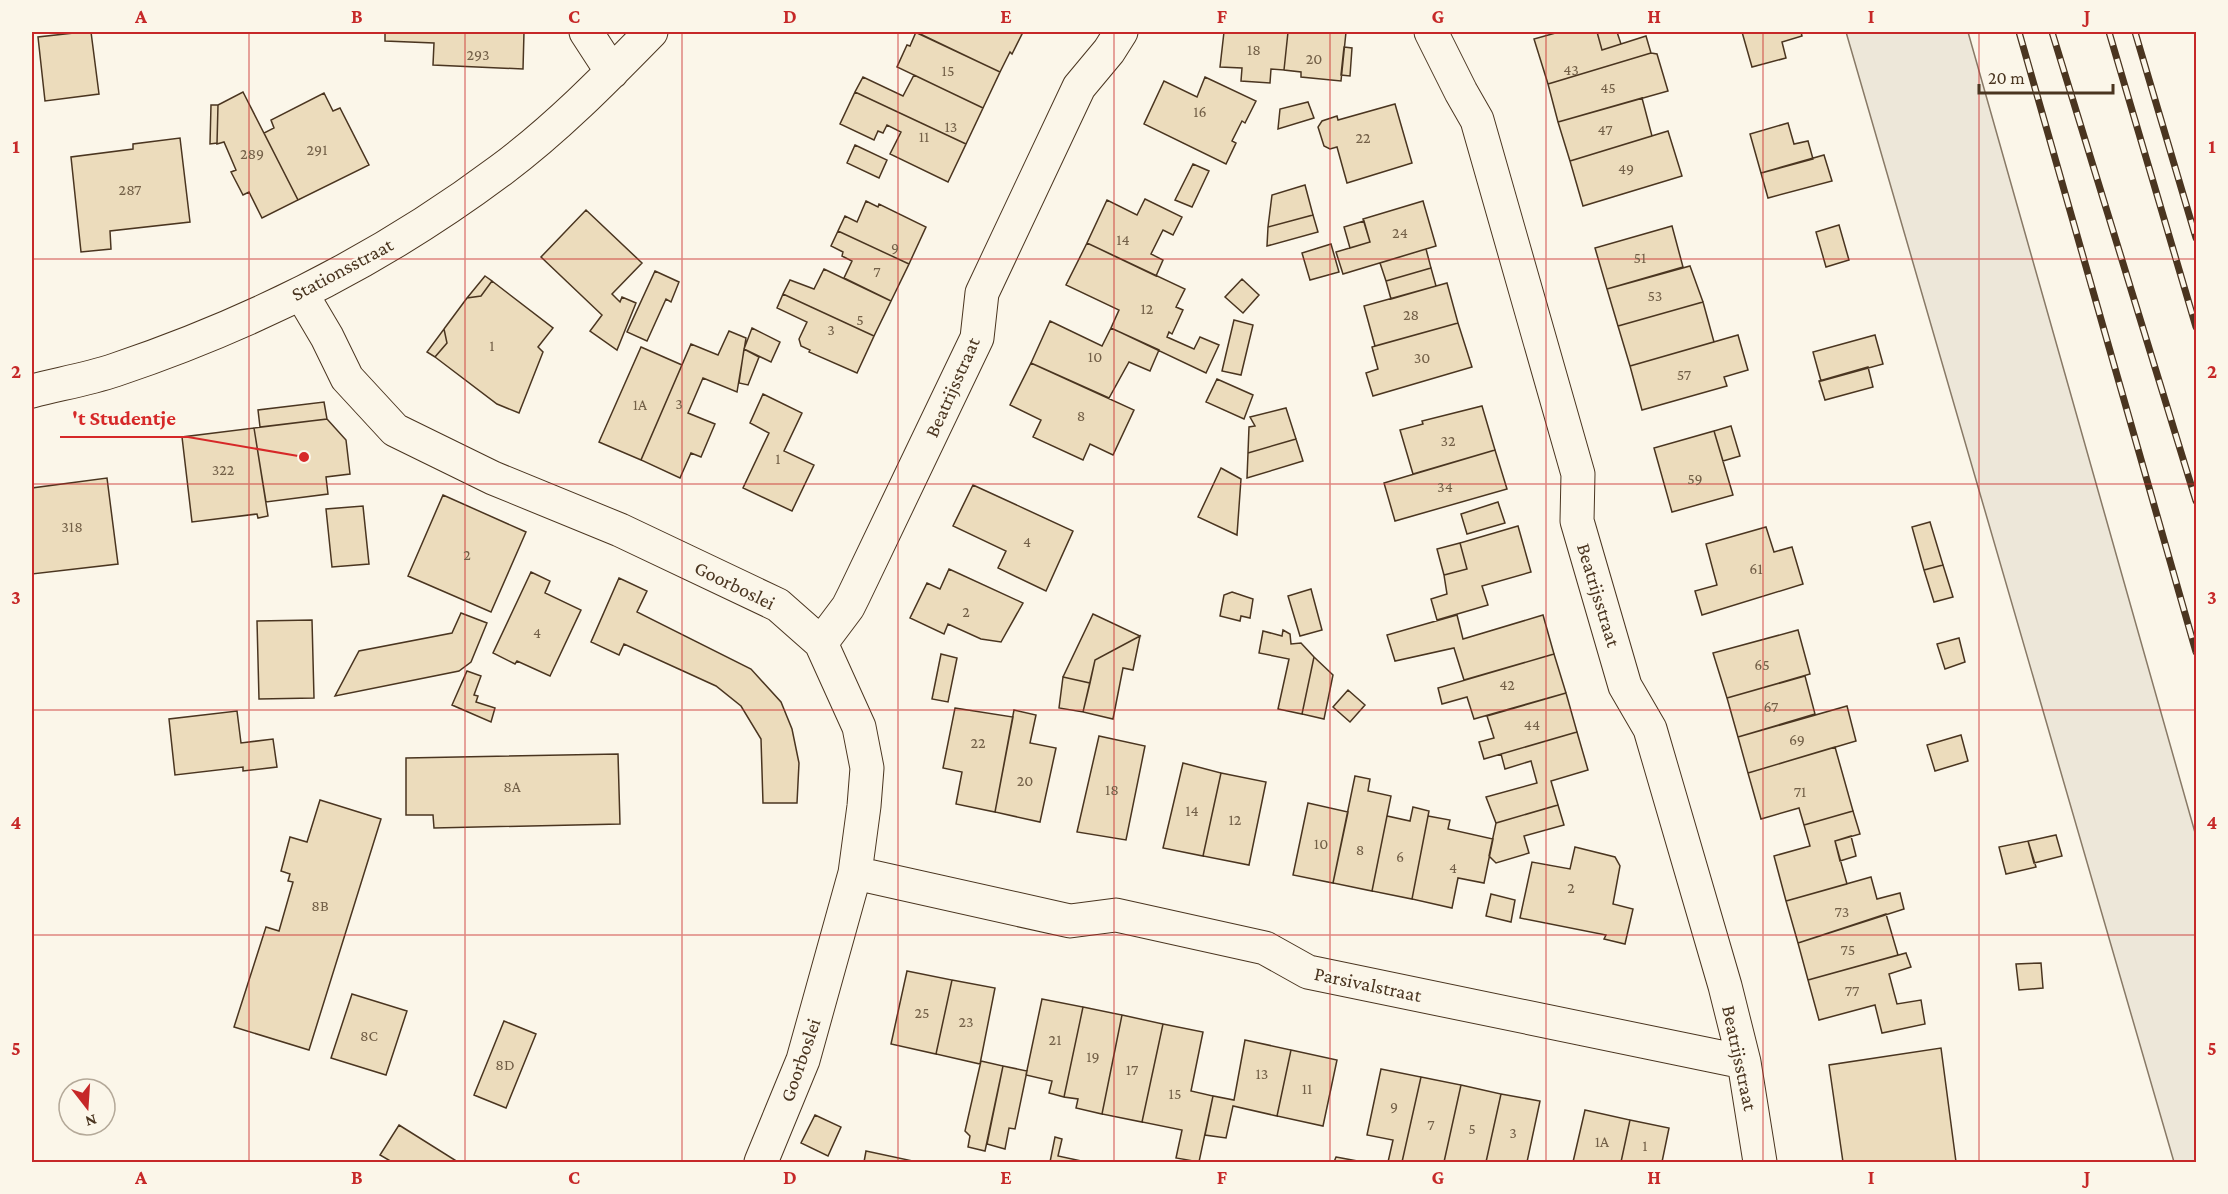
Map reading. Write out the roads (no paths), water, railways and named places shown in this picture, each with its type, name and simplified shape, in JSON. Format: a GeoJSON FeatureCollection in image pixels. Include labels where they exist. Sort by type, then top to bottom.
{"type":"FeatureCollection","features":[{"type":"Feature","properties":{"kind":"street"},"geometry":{"type":"LineString","coordinates":[[586,32],[612,72]]}},
{"type":"Feature","properties":{"kind":"street","name":"Stationsstraat"},"geometry":{"type":"LineString","coordinates":[[32,391],[114,370],[205,336],[301,293],[371,255],[437,215],[502,170],[550,130],[651,32]]}},
{"type":"Feature","properties":{"kind":"street","name":"Beatrijsstraat"},"geometry":{"type":"LineString","coordinates":[[821,643],[855,594],[977,338],[982,293],[1079,87],[1109,51],[1121,32]]}},
{"type":"Feature","properties":{"kind":"street","name":"Beatrijsstraat"},"geometry":{"type":"LineString","coordinates":[[1431,32],[1477,120],[1578,474],[1577,521],[1626,686],[1650,729],[1725,986],[1744,1062],[1760,1162]]}},
{"type":"Feature","properties":{"kind":"street","name":"Goorboslei"},"geometry":{"type":"LineString","coordinates":[[301,293],[327,337],[347,378],[395,430],[493,478],[620,530],[778,605],[821,643],[859,727],[867,768],[855,873],[803,1060],[761,1162]]}},
{"type":"Feature","properties":{"kind":"street","name":"Parsivalstraat"},"geometry":{"type":"LineString","coordinates":[[855,873],[1070,921],[1116,915],[1265,948],[1308,972],[1744,1062]]}},
{"type":"Feature","properties":{"kind":"railway"},"geometry":{"type":"LineString","coordinates":[[2019,32],[2196,652]]}},
{"type":"Feature","properties":{"kind":"railway"},"geometry":{"type":"LineString","coordinates":[[2052,32],[2196,501]]}},
{"type":"Feature","properties":{"kind":"railway"},"geometry":{"type":"LineString","coordinates":[[2109,32],[2196,327]]}},
{"type":"Feature","properties":{"kind":"railway"},"geometry":{"type":"LineString","coordinates":[[2135,32],[2196,238]]}},
{"type":"Feature","properties":{"kind":"place","name":"'t Studentje"},"geometry":{"type":"Point","coordinates":[304,457]}}]}
